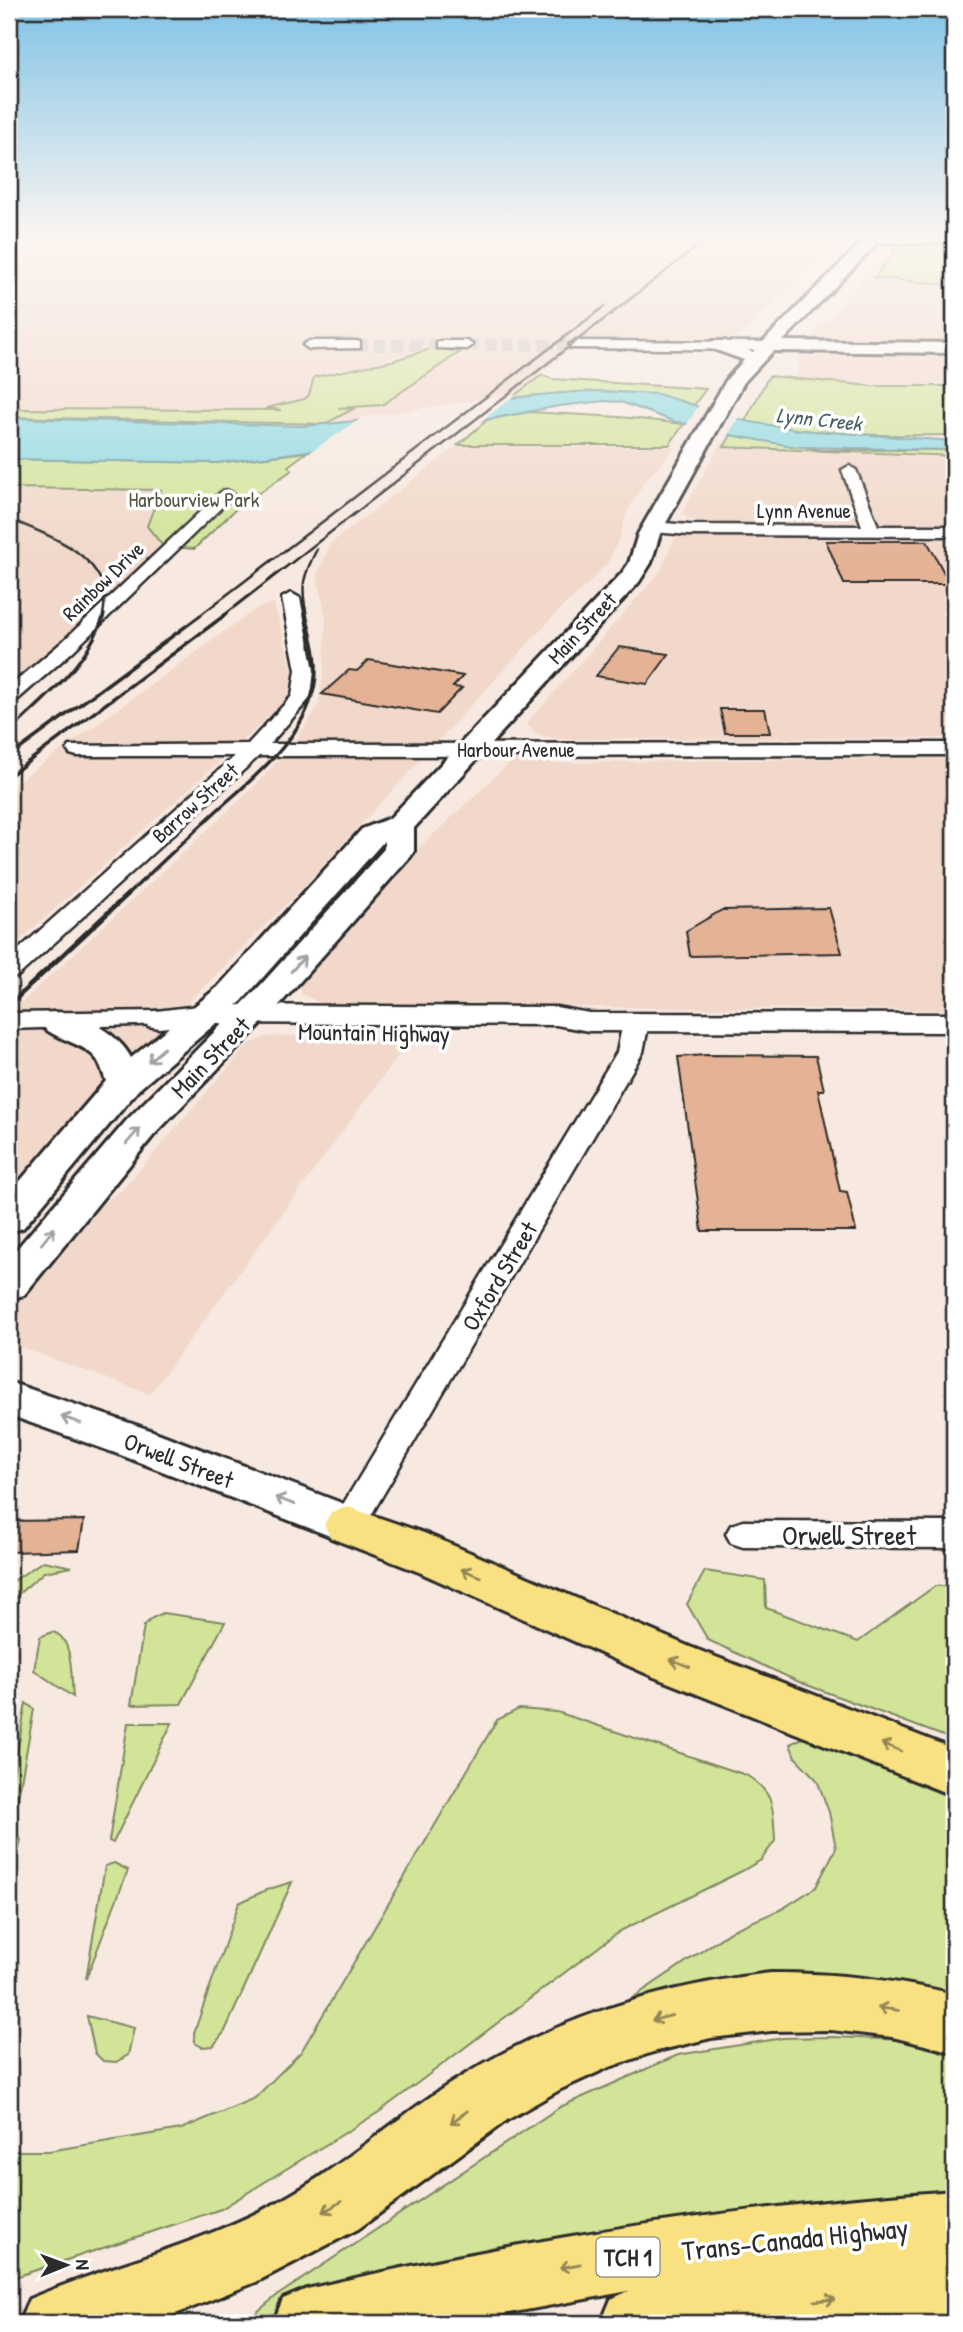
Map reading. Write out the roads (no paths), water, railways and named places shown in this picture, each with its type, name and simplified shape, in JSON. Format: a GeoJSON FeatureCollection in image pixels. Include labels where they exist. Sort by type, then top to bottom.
{"type":"FeatureCollection","features":[{"type":"Feature","properties":{"kind":"highway"},"geometry":{"type":"LineString","coordinates":[[348,1525],[380,1535],[502,1586],[579,1623],[954,1773]]}},
{"type":"Feature","properties":{"kind":"highway"},"geometry":{"type":"LineString","coordinates":[[53,2323],[150,2293],[214,2269],[275,2240],[337,2205],[482,2099],[546,2063],[606,2036],[662,2018],[722,2005],[786,2001],[855,2004],[923,2014],[954,2023]]}},
{"type":"Feature","properties":{"kind":"highway","name":"Trans-Canada Highway"},"geometry":{"type":"LineString","coordinates":[[307,2323],[425,2294],[585,2263],[747,2241],[954,2224]]}},
{"type":"Feature","properties":{"kind":"highway"},"geometry":{"type":"LineString","coordinates":[[635,2323],[760,2306],[954,2290]]}},
{"type":"Feature","properties":{"kind":"main road","name":"Main Street"},"geometry":{"type":"LineString","coordinates":[[9,1285],[140,1128],[209,1021],[230,994],[373,835],[399,826],[631,576],[640,563],[653,527],[736,379],[770,342]]}},
{"type":"Feature","properties":{"kind":"main road"},"geometry":{"type":"LineString","coordinates":[[719,345],[760,352],[954,348]]}},
{"type":"Feature","properties":{"kind":"main road","name":"Main Street"},"geometry":{"type":"LineString","coordinates":[[9,1219],[125,1082],[209,1021],[398,851],[399,826]]}},
{"type":"Feature","properties":{"kind":"main road"},"geometry":{"type":"LineString","coordinates":[[55,1020],[110,1051],[125,1082]]}},
{"type":"Feature","properties":{"kind":"main road","name":"Orwell Street"},"geometry":{"type":"LineString","coordinates":[[9,1398],[134,1442],[348,1525]]}},
{"type":"Feature","properties":{"kind":"street"},"geometry":{"type":"LineString","coordinates":[[309,345],[356,345]]}},
{"type":"Feature","properties":{"kind":"street"},"geometry":{"type":"LineString","coordinates":[[441,345],[467,345]]}},
{"type":"Feature","properties":{"kind":"street"},"geometry":{"type":"LineString","coordinates":[[575,345],[719,345]]}},
{"type":"Feature","properties":{"kind":"street"},"geometry":{"type":"LineString","coordinates":[[849,470],[872,531]]}},
{"type":"Feature","properties":{"kind":"street","name":"Rainbow Drive"},"geometry":{"type":"LineString","coordinates":[[9,697],[67,647],[226,495]]}},
{"type":"Feature","properties":{"kind":"street","name":"Lynn Avenue"},"geometry":{"type":"LineString","coordinates":[[653,527],[689,530],[954,531]]}},
{"type":"Feature","properties":{"kind":"street","name":"Barrow Street"},"geometry":{"type":"LineString","coordinates":[[9,971],[252,751],[301,697],[305,670],[292,598]]}},
{"type":"Feature","properties":{"kind":"street","name":"Harbour Avenue"},"geometry":{"type":"LineString","coordinates":[[77,750],[954,749]]}},
{"type":"Feature","properties":{"kind":"street","name":"Mountain Highway"},"geometry":{"type":"LineString","coordinates":[[9,1021],[209,1021],[431,1034],[555,1031],[589,1022],[954,1023]]}},
{"type":"Feature","properties":{"kind":"street","name":"Oxford Street"},"geometry":{"type":"LineString","coordinates":[[348,1525],[630,1052],[636,1022]]}},
{"type":"Feature","properties":{"kind":"street","name":"Orwell Street"},"geometry":{"type":"LineString","coordinates":[[743,1534],[954,1535]]}},
{"type":"Feature","properties":{"kind":"water"},"geometry":{"type":"Polygon","coordinates":[[[593,391],[658,394],[745,421],[799,430],[954,441],[954,450],[797,447],[731,435],[673,421],[621,402],[604,401],[559,406],[346,446],[217,463],[9,459],[9,418],[301,426],[374,419],[520,397],[593,391]]]}},
{"type":"Feature","properties":{"kind":"tunnel"},"geometry":{"type":"LineString","coordinates":[[356,345],[441,345]]}},
{"type":"Feature","properties":{"kind":"tunnel"},"geometry":{"type":"LineString","coordinates":[[467,345],[575,345]]}},
{"type":"Feature","properties":{"kind":"railway"},"geometry":{"type":"LineString","coordinates":[[199,616],[558,342]]}},
{"type":"Feature","properties":{"kind":"railway"},"geometry":{"type":"LineString","coordinates":[[223,616],[575,342]]}},
{"type":"Feature","properties":{"kind":"railway"},"geometry":{"type":"LineString","coordinates":[[9,519],[65,544],[89,563],[104,589],[103,616]]}},
{"type":"Feature","properties":{"kind":"railway"},"geometry":{"type":"LineString","coordinates":[[307,616],[304,581],[317,549]]}},
{"type":"Feature","properties":{"kind":"railway"},"geometry":{"type":"LineString","coordinates":[[9,732],[51,693],[77,664],[88,649],[104,615]]}},
{"type":"Feature","properties":{"kind":"railway"},"geometry":{"type":"LineString","coordinates":[[9,757],[201,615]]}},
{"type":"Feature","properties":{"kind":"railway"},"geometry":{"type":"LineString","coordinates":[[9,776],[225,615]]}},
{"type":"Feature","properties":{"kind":"railway"},"geometry":{"type":"LineString","coordinates":[[126,896],[258,774],[298,726],[308,708],[316,679],[314,651],[306,615]]}},
{"type":"Feature","properties":{"kind":"railway"},"geometry":{"type":"LineString","coordinates":[[9,1005],[128,894]]}},
{"type":"Feature","properties":{"kind":"water label","name":"Lynn Creek"},"geometry":{"type":"Point","coordinates":[819,419]}},
{"type":"Feature","properties":{"kind":"park label","name":"Harbourview Park"},"geometry":{"type":"Point","coordinates":[194,499]}}]}
